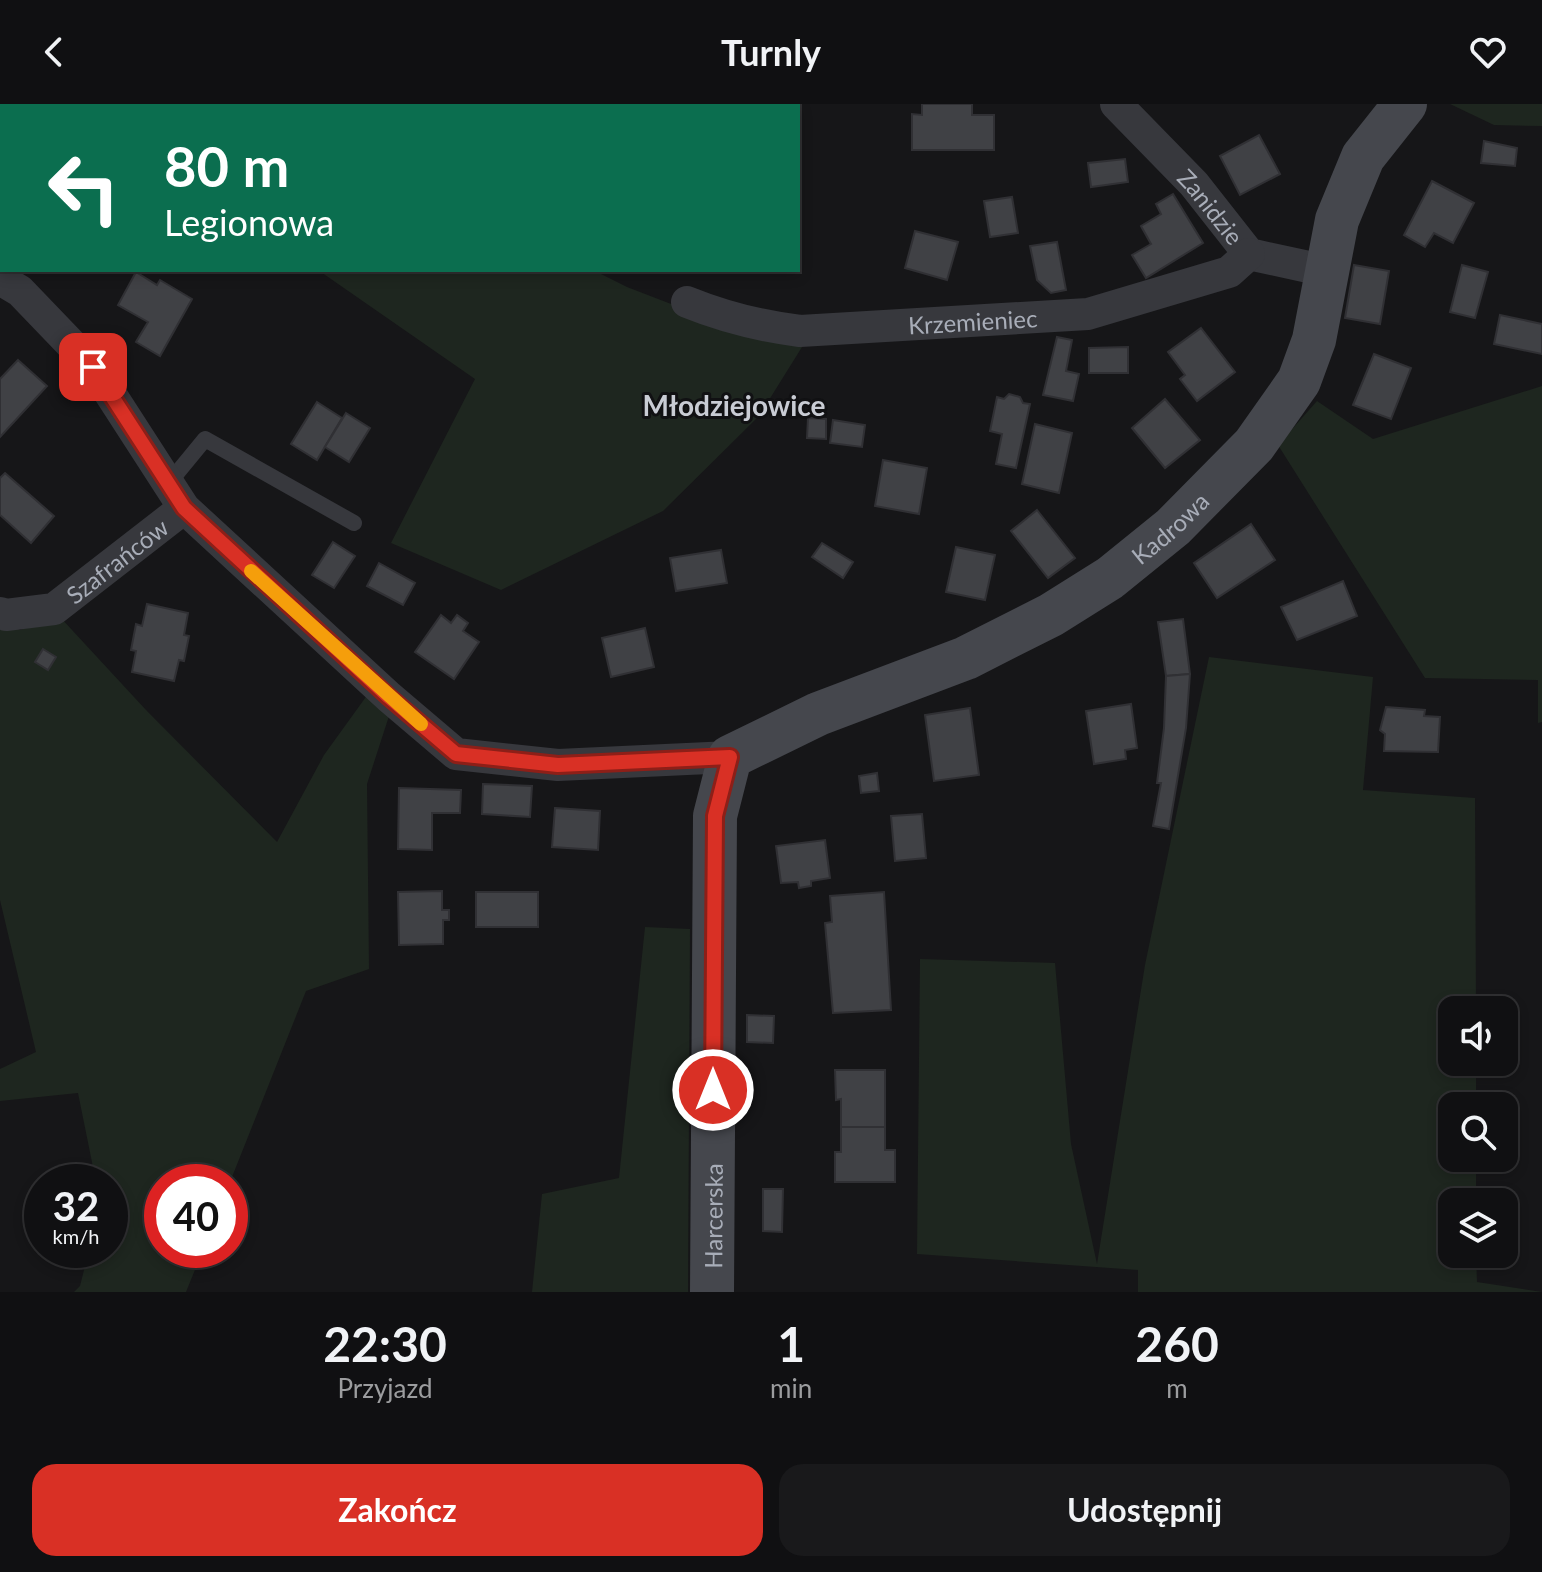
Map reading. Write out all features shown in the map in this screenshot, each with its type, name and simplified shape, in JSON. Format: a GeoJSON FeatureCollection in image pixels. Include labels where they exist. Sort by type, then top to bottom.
{"type":"FeatureCollection","features":[{"type":"Feature","properties":{"kind":"street","name":"Zanidzie"},"geometry":{"type":"LineString","coordinates":[[1116,104],[1194,184],[1249,254],[1327,271]]}},
{"type":"Feature","properties":{"kind":"street","name":"Kadrowa"},"geometry":{"type":"LineString","coordinates":[[730,757],[818,714],[966,658],[1051,615],[1110,578],[1173,527],[1254,445],[1299,381],[1314,340],[1337,220],[1363,157],[1405,104]]}},
{"type":"Feature","properties":{"kind":"street","name":"Krzemieniec"},"geometry":{"type":"LineString","coordinates":[[687,302],[760,326],[800,331],[1088,314],[1229,272],[1249,254]]}},
{"type":"Feature","properties":{"kind":"street"},"geometry":{"type":"LineString","coordinates":[[0,279],[20,291],[93,367],[176,496],[389,697],[456,754],[558,765],[730,757]]}},
{"type":"Feature","properties":{"kind":"street","name":"Szafrańców"},"geometry":{"type":"LineString","coordinates":[[0,613],[6,615],[54,609],[176,496]]}},
{"type":"Feature","properties":{"kind":"street","name":"Harcerska"},"geometry":{"type":"LineString","coordinates":[[712,1292],[715,816],[730,757]]}},
{"type":"Feature","properties":{"kind":"lane"},"geometry":{"type":"LineString","coordinates":[[176,496],[205,439],[354,523]]}},
{"type":"Feature","properties":{"kind":"shaded area"},"geometry":{"type":"Polygon","coordinates":[[[1450,104],[1542,104],[1542,126],[1494,125],[1450,104]]]}},
{"type":"Feature","properties":{"kind":"shaded area"},"geometry":{"type":"Polygon","coordinates":[[[321,272],[597,272],[710,319],[807,339],[759,416],[663,511],[501,590],[391,543],[475,379],[321,272]]]}},
{"type":"Feature","properties":{"kind":"shaded area"},"geometry":{"type":"Polygon","coordinates":[[[1542,386],[1542,722],[1538,723],[1538,680],[1425,678],[1278,445],[1317,401],[1373,439],[1542,386]]]}},
{"type":"Feature","properties":{"kind":"shaded area"},"geometry":{"type":"Polygon","coordinates":[[[60,617],[146,710],[277,842],[324,755],[368,694],[390,713],[367,784],[369,969],[306,991],[237,1164],[144,1164],[144,1268],[196,1268],[186,1292],[74,1292],[80,1286],[84,1268],[128,1268],[128,1164],[92,1164],[78,1093],[0,1101],[0,1069],[36,1052],[0,900],[0,622],[20,630],[60,617]]]}},
{"type":"Feature","properties":{"kind":"shaded area"},"geometry":{"type":"Polygon","coordinates":[[[1209,657],[1373,677],[1363,790],[1475,798],[1476,996],[1438,996],[1438,1076],[1476,1076],[1476,1092],[1438,1092],[1438,1172],[1476,1172],[1476,1188],[1438,1188],[1438,1268],[1476,1268],[1477,1282],[1542,1292],[1138,1292],[1138,1270],[917,1254],[920,959],[1055,963],[1071,1144],[1097,1264],[1145,965],[1209,657]]]}},
{"type":"Feature","properties":{"kind":"shaded area"},"geometry":{"type":"Polygon","coordinates":[[[645,927],[690,929],[688,1292],[532,1292],[542,1194],[619,1178],[645,927]]]}},
{"type":"Feature","properties":{"kind":"building"},"geometry":{"type":"Polygon","coordinates":[[[922,104],[972,104],[972,115],[994,115],[994,150],[912,150],[912,114],[922,115],[922,104]]]}},
{"type":"Feature","properties":{"kind":"building"},"geometry":{"type":"Polygon","coordinates":[[[1259,135],[1280,174],[1240,195],[1220,156],[1259,135]]]}},
{"type":"Feature","properties":{"kind":"building"},"geometry":{"type":"Polygon","coordinates":[[[1484,141],[1517,148],[1515,166],[1481,163],[1484,141]]]}},
{"type":"Feature","properties":{"kind":"building"},"geometry":{"type":"Polygon","coordinates":[[[1125,159],[1128,182],[1091,187],[1088,163],[1125,159]]]}},
{"type":"Feature","properties":{"kind":"building"},"geometry":{"type":"Polygon","coordinates":[[[1432,181],[1474,203],[1453,243],[1434,233],[1425,247],[1404,235],[1432,181]]]}},
{"type":"Feature","properties":{"kind":"building"},"geometry":{"type":"Polygon","coordinates":[[[1173,194],[1203,243],[1146,278],[1132,255],[1151,244],[1141,226],[1161,214],[1156,204],[1173,194]]]}},
{"type":"Feature","properties":{"kind":"building"},"geometry":{"type":"Polygon","coordinates":[[[1012,197],[1018,233],[990,237],[984,201],[1012,197]]]}},
{"type":"Feature","properties":{"kind":"building"},"geometry":{"type":"Polygon","coordinates":[[[915,231],[958,242],[947,280],[905,268],[915,231]]]}},
{"type":"Feature","properties":{"kind":"building"},"geometry":{"type":"Polygon","coordinates":[[[1057,242],[1066,290],[1051,293],[1037,280],[1030,246],[1057,242]]]}},
{"type":"Feature","properties":{"kind":"building"},"geometry":{"type":"Polygon","coordinates":[[[1354,265],[1389,271],[1380,324],[1345,318],[1354,265]]]}},
{"type":"Feature","properties":{"kind":"building"},"geometry":{"type":"Polygon","coordinates":[[[1462,265],[1488,272],[1475,318],[1450,312],[1462,265]]]}},
{"type":"Feature","properties":{"kind":"building"},"geometry":{"type":"Polygon","coordinates":[[[136,272],[157,285],[160,280],[192,299],[160,356],[136,342],[148,322],[118,305],[136,272]]]}},
{"type":"Feature","properties":{"kind":"building"},"geometry":{"type":"Polygon","coordinates":[[[1500,315],[1542,324],[1542,354],[1494,344],[1500,315]]]}},
{"type":"Feature","properties":{"kind":"building"},"geometry":{"type":"Polygon","coordinates":[[[1201,328],[1235,372],[1197,401],[1180,379],[1185,375],[1168,352],[1201,328]]]}},
{"type":"Feature","properties":{"kind":"building"},"geometry":{"type":"Polygon","coordinates":[[[1057,337],[1072,340],[1066,371],[1079,374],[1073,401],[1043,395],[1057,337]]]}},
{"type":"Feature","properties":{"kind":"building"},"geometry":{"type":"Polygon","coordinates":[[[1128,347],[1128,373],[1089,373],[1089,348],[1128,347]]]}},
{"type":"Feature","properties":{"kind":"building"},"geometry":{"type":"Polygon","coordinates":[[[1374,354],[1411,368],[1391,419],[1353,405],[1374,354]]]}},
{"type":"Feature","properties":{"kind":"building"},"geometry":{"type":"Polygon","coordinates":[[[18,360],[47,386],[0,437],[0,379],[18,360]]]}},
{"type":"Feature","properties":{"kind":"building"},"geometry":{"type":"Polygon","coordinates":[[[1009,394],[1030,404],[1016,468],[996,464],[1002,434],[990,431],[997,397],[1004,399],[1009,394]]]}},
{"type":"Feature","properties":{"kind":"building"},"geometry":{"type":"Polygon","coordinates":[[[1165,399],[1200,440],[1165,468],[1132,428],[1165,399]]]}},
{"type":"Feature","properties":{"kind":"building"},"geometry":{"type":"Polygon","coordinates":[[[317,402],[342,418],[317,460],[291,444],[317,402]]]}},
{"type":"Feature","properties":{"kind":"building"},"geometry":{"type":"Polygon","coordinates":[[[346,413],[370,428],[349,462],[325,447],[346,413]]]}},
{"type":"Feature","properties":{"kind":"building"},"geometry":{"type":"Polygon","coordinates":[[[808,418],[826,419],[826,439],[807,438],[808,418]]]}},
{"type":"Feature","properties":{"kind":"building"},"geometry":{"type":"Polygon","coordinates":[[[833,420],[865,425],[862,447],[830,443],[833,420]]]}},
{"type":"Feature","properties":{"kind":"building"},"geometry":{"type":"Polygon","coordinates":[[[1035,424],[1072,433],[1059,493],[1022,484],[1035,424]]]}},
{"type":"Feature","properties":{"kind":"building"},"geometry":{"type":"Polygon","coordinates":[[[883,460],[927,468],[919,514],[875,506],[883,460]]]}},
{"type":"Feature","properties":{"kind":"building"},"geometry":{"type":"Polygon","coordinates":[[[5,473],[54,516],[31,543],[0,515],[0,478],[5,473]]]}},
{"type":"Feature","properties":{"kind":"building"},"geometry":{"type":"Polygon","coordinates":[[[1037,510],[1075,558],[1048,578],[1011,531],[1037,510]]]}},
{"type":"Feature","properties":{"kind":"building"},"geometry":{"type":"Polygon","coordinates":[[[1251,524],[1275,560],[1217,598],[1194,563],[1251,524]]]}},
{"type":"Feature","properties":{"kind":"building"},"geometry":{"type":"Polygon","coordinates":[[[333,542],[355,556],[334,588],[312,575],[333,542]]]}},
{"type":"Feature","properties":{"kind":"building"},"geometry":{"type":"Polygon","coordinates":[[[822,543],[853,562],[843,578],[812,557],[822,543]]]}},
{"type":"Feature","properties":{"kind":"building"},"geometry":{"type":"Polygon","coordinates":[[[956,547],[995,555],[985,600],[946,592],[956,547]]]}},
{"type":"Feature","properties":{"kind":"building"},"geometry":{"type":"Polygon","coordinates":[[[721,550],[727,583],[676,591],[670,558],[721,550]]]}},
{"type":"Feature","properties":{"kind":"building"},"geometry":{"type":"Polygon","coordinates":[[[379,563],[415,583],[403,605],[367,586],[379,563]]]}},
{"type":"Feature","properties":{"kind":"building"},"geometry":{"type":"Polygon","coordinates":[[[1343,581],[1357,616],[1297,640],[1281,607],[1343,581]]]}},
{"type":"Feature","properties":{"kind":"building"},"geometry":{"type":"Polygon","coordinates":[[[147,604],[188,613],[184,635],[189,636],[184,661],[179,660],[174,681],[132,672],[136,651],[131,650],[136,624],[142,626],[147,604]]]}},
{"type":"Feature","properties":{"kind":"building"},"geometry":{"type":"Polygon","coordinates":[[[441,615],[451,623],[457,615],[468,623],[463,631],[479,642],[454,679],[415,652],[441,615]]]}},
{"type":"Feature","properties":{"kind":"building"},"geometry":{"type":"Polygon","coordinates":[[[1183,619],[1190,674],[1166,676],[1158,622],[1183,619]]]}},
{"type":"Feature","properties":{"kind":"building"},"geometry":{"type":"Polygon","coordinates":[[[645,628],[654,667],[611,677],[602,638],[645,628]]]}},
{"type":"Feature","properties":{"kind":"building"},"geometry":{"type":"Polygon","coordinates":[[[43,649],[56,657],[48,670],[35,662],[43,649]]]}},
{"type":"Feature","properties":{"kind":"building"},"geometry":{"type":"Polygon","coordinates":[[[1190,674],[1186,728],[1169,829],[1153,826],[1161,783],[1157,783],[1166,676],[1190,674]]]}},
{"type":"Feature","properties":{"kind":"building"},"geometry":{"type":"Polygon","coordinates":[[[1131,704],[1137,748],[1125,750],[1126,759],[1094,764],[1086,711],[1131,704]]]}},
{"type":"Feature","properties":{"kind":"building"},"geometry":{"type":"Polygon","coordinates":[[[1386,707],[1425,710],[1424,716],[1440,717],[1438,752],[1384,751],[1385,734],[1380,730],[1386,707]]]}},
{"type":"Feature","properties":{"kind":"building"},"geometry":{"type":"Polygon","coordinates":[[[970,708],[979,775],[934,781],[925,715],[970,708]]]}},
{"type":"Feature","properties":{"kind":"building"},"geometry":{"type":"Polygon","coordinates":[[[877,773],[879,791],[861,793],[859,776],[877,773]]]}},
{"type":"Feature","properties":{"kind":"building"},"geometry":{"type":"Polygon","coordinates":[[[483,784],[532,786],[530,817],[482,814],[483,784]]]}},
{"type":"Feature","properties":{"kind":"building"},"geometry":{"type":"Polygon","coordinates":[[[399,788],[461,790],[460,813],[432,813],[432,850],[398,849],[399,788]]]}},
{"type":"Feature","properties":{"kind":"building"},"geometry":{"type":"Polygon","coordinates":[[[555,808],[600,811],[598,850],[552,847],[555,808]]]}},
{"type":"Feature","properties":{"kind":"building"},"geometry":{"type":"Polygon","coordinates":[[[922,814],[926,858],[895,861],[891,816],[922,814]]]}},
{"type":"Feature","properties":{"kind":"building"},"geometry":{"type":"Polygon","coordinates":[[[825,840],[830,878],[811,881],[811,886],[799,888],[798,882],[781,883],[776,846],[825,840]]]}},
{"type":"Feature","properties":{"kind":"building"},"geometry":{"type":"Polygon","coordinates":[[[442,891],[442,910],[449,910],[449,920],[443,920],[443,944],[399,945],[398,892],[442,891]]]}},
{"type":"Feature","properties":{"kind":"building"},"geometry":{"type":"Polygon","coordinates":[[[476,892],[538,892],[538,927],[476,927],[476,892]]]}},
{"type":"Feature","properties":{"kind":"building"},"geometry":{"type":"Polygon","coordinates":[[[884,892],[891,1010],[833,1013],[825,923],[832,922],[830,896],[884,892]]]}},
{"type":"Feature","properties":{"kind":"building"},"geometry":{"type":"Polygon","coordinates":[[[747,1015],[774,1016],[773,1043],[747,1042],[747,1015]]]}},
{"type":"Feature","properties":{"kind":"building"},"geometry":{"type":"Polygon","coordinates":[[[835,1070],[885,1070],[885,1127],[841,1127],[841,1099],[836,1100],[835,1070]]]}},
{"type":"Feature","properties":{"kind":"building"},"geometry":{"type":"Polygon","coordinates":[[[841,1127],[885,1127],[885,1150],[895,1150],[895,1182],[835,1182],[835,1152],[841,1152],[841,1127]]]}},
{"type":"Feature","properties":{"kind":"building"},"geometry":{"type":"Polygon","coordinates":[[[763,1189],[783,1189],[782,1232],[763,1231],[763,1189]]]}},
{"type":"Feature","properties":{"kind":"slow traffic"},"geometry":{"type":"LineString","coordinates":[[251,571],[421,724]]}},
{"type":"Feature","properties":{"kind":"district","name":"Młodziejowice"},"geometry":{"type":"Point","coordinates":[734,405]}},
{"type":"Feature","properties":{"kind":"route"},"geometry":{"type":"LineString","coordinates":[[93,367],[184,508],[389,697],[456,754],[558,765],[730,757],[715,816],[713,1090]]}}]}
